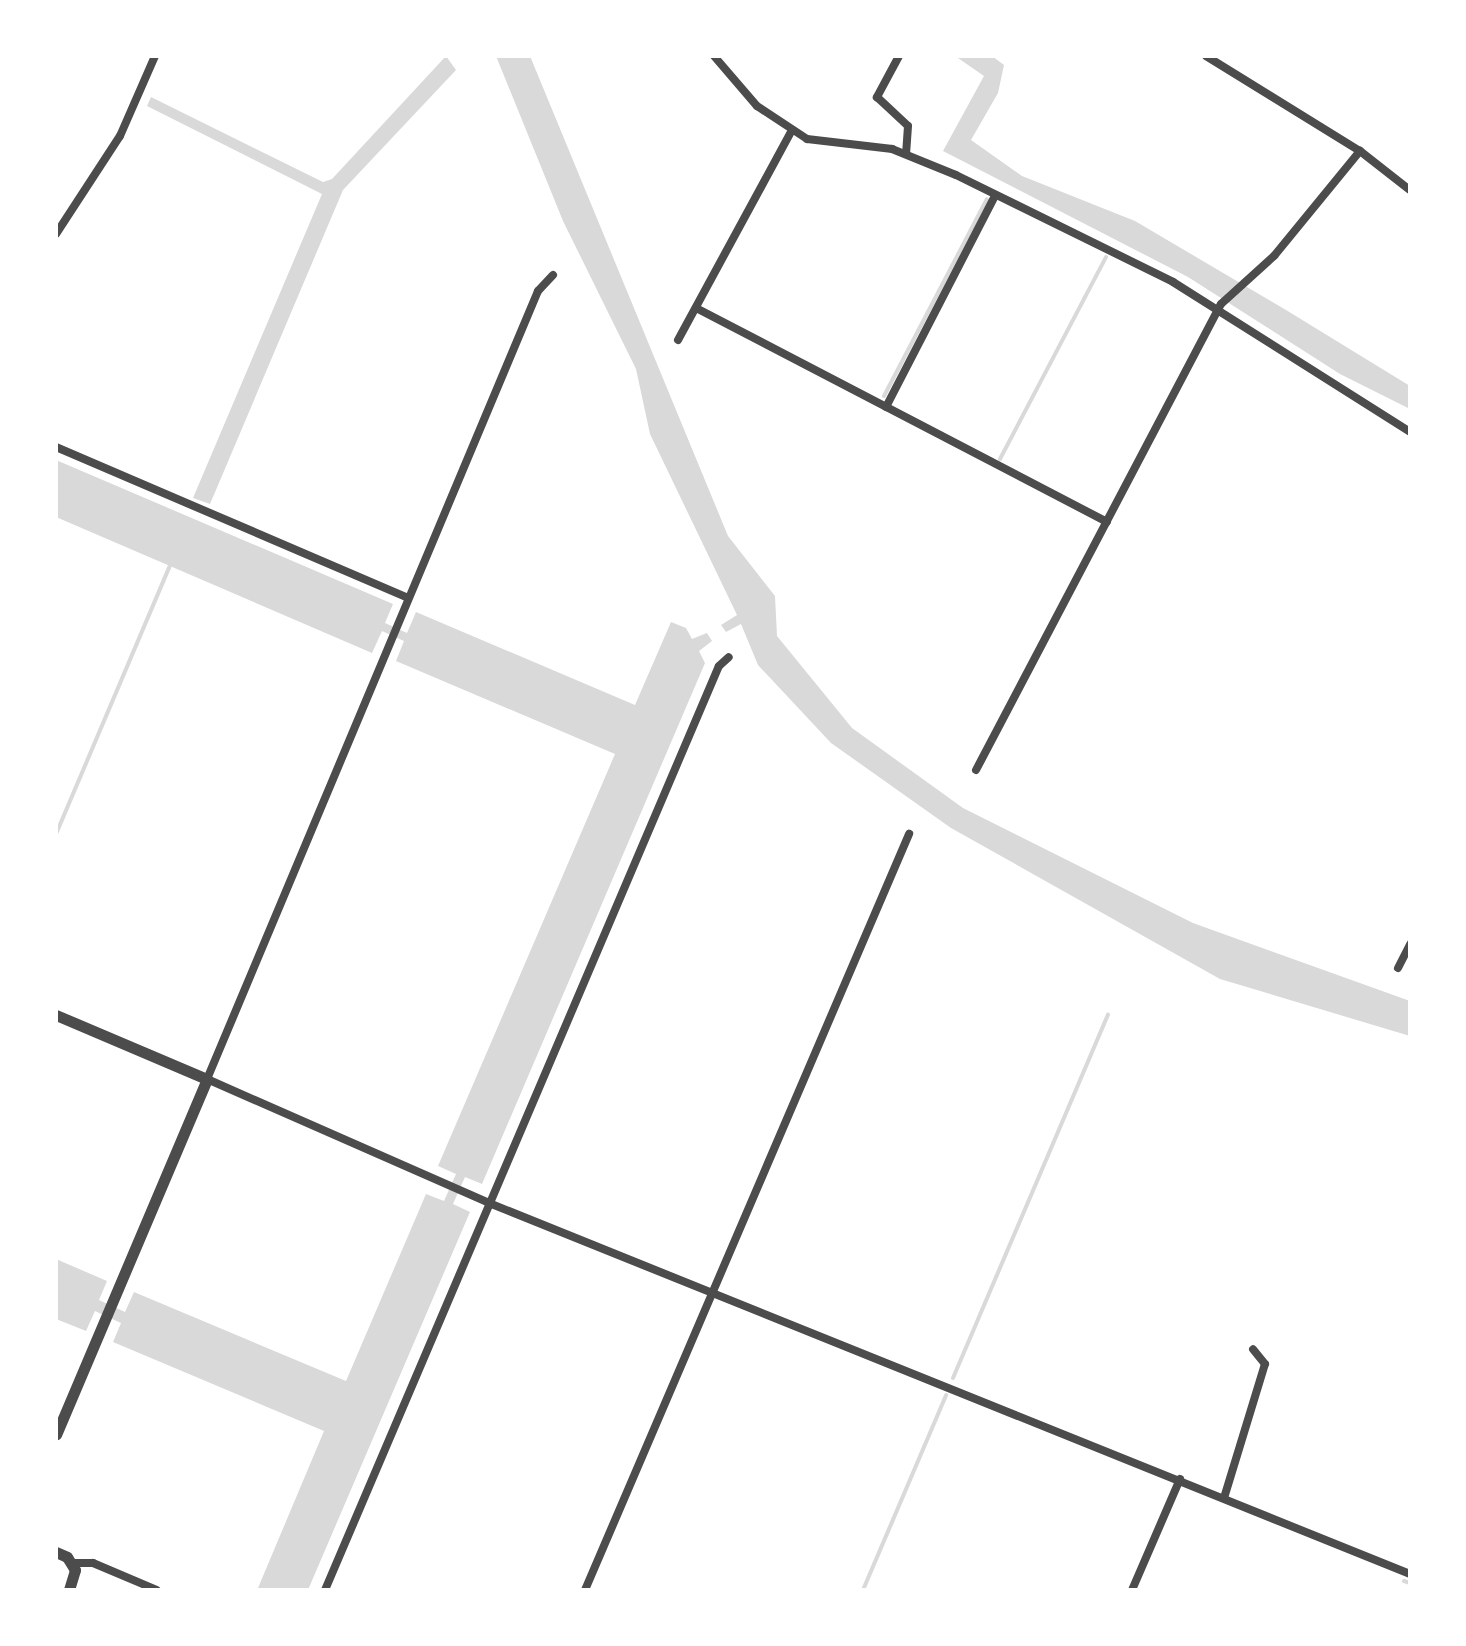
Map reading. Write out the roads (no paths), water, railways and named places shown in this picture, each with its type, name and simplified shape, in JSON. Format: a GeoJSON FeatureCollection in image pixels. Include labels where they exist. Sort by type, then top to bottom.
{"type":"FeatureCollection","features":[{"type":"Feature","properties":{"kind":"street"},"geometry":{"type":"LineString","coordinates":[[56,234],[120,136],[155,56]]}},
{"type":"Feature","properties":{"kind":"street"},"geometry":{"type":"LineString","coordinates":[[714,56],[747,96],[792,130],[824,143],[906,153],[1173,282],[1219,308],[1410,432]]}},
{"type":"Feature","properties":{"kind":"street"},"geometry":{"type":"LineString","coordinates":[[899,56],[877,97],[908,126],[906,153]]}},
{"type":"Feature","properties":{"kind":"street"},"geometry":{"type":"LineString","coordinates":[[1206,56],[1360,151],[1410,190]]}},
{"type":"Feature","properties":{"kind":"street"},"geometry":{"type":"LineString","coordinates":[[678,340],[698,309],[792,130]]}},
{"type":"Feature","properties":{"kind":"street"},"geometry":{"type":"LineString","coordinates":[[976,770],[1219,308],[1243,279],[1274,256],[1360,151]]}},
{"type":"Feature","properties":{"kind":"street"},"geometry":{"type":"LineString","coordinates":[[886,407],[995,196]]}},
{"type":"Feature","properties":{"kind":"street"},"geometry":{"type":"LineString","coordinates":[[56,1434],[538,291],[553,275]]}},
{"type":"Feature","properties":{"kind":"street"},"geometry":{"type":"LineString","coordinates":[[698,309],[1107,522]]}},
{"type":"Feature","properties":{"kind":"street"},"geometry":{"type":"LineString","coordinates":[[56,447],[408,598]]}},
{"type":"Feature","properties":{"kind":"street"},"geometry":{"type":"LineString","coordinates":[[325,1590],[719,666],[729,657]]}},
{"type":"Feature","properties":{"kind":"street"},"geometry":{"type":"LineString","coordinates":[[585,1590],[909,834]]}},
{"type":"Feature","properties":{"kind":"street"},"geometry":{"type":"LineString","coordinates":[[1398,968],[1410,944]]}},
{"type":"Feature","properties":{"kind":"street"},"geometry":{"type":"LineString","coordinates":[[56,1015],[462,1192],[1410,1574]]}},
{"type":"Feature","properties":{"kind":"street"},"geometry":{"type":"LineString","coordinates":[[1224,1498],[1265,1364],[1253,1349]]}},
{"type":"Feature","properties":{"kind":"street"},"geometry":{"type":"LineString","coordinates":[[1132,1590],[1180,1479]]}},
{"type":"Feature","properties":{"kind":"street"},"geometry":{"type":"LineString","coordinates":[[56,1552],[72,1563],[93,1563],[157,1590]]}},
{"type":"Feature","properties":{"kind":"street"},"geometry":{"type":"LineString","coordinates":[[69,1590],[72,1563]]}},
{"type":"Feature","properties":{"kind":"waterway"},"geometry":{"type":"LineString","coordinates":[[884,396],[987,199]]}},
{"type":"Feature","properties":{"kind":"waterway"},"geometry":{"type":"LineString","coordinates":[[1000,459],[1106,257]]}},
{"type":"Feature","properties":{"kind":"waterway"},"geometry":{"type":"LineString","coordinates":[[56,834],[170,566]]}},
{"type":"Feature","properties":{"kind":"waterway"},"geometry":{"type":"LineString","coordinates":[[953,1378],[1108,1015]]}},
{"type":"Feature","properties":{"kind":"waterway"},"geometry":{"type":"LineString","coordinates":[[863,1590],[946,1395]]}},
{"type":"Feature","properties":{"kind":"waterway"},"geometry":{"type":"LineString","coordinates":[[1404,1581],[1410,1583]]}}]}
